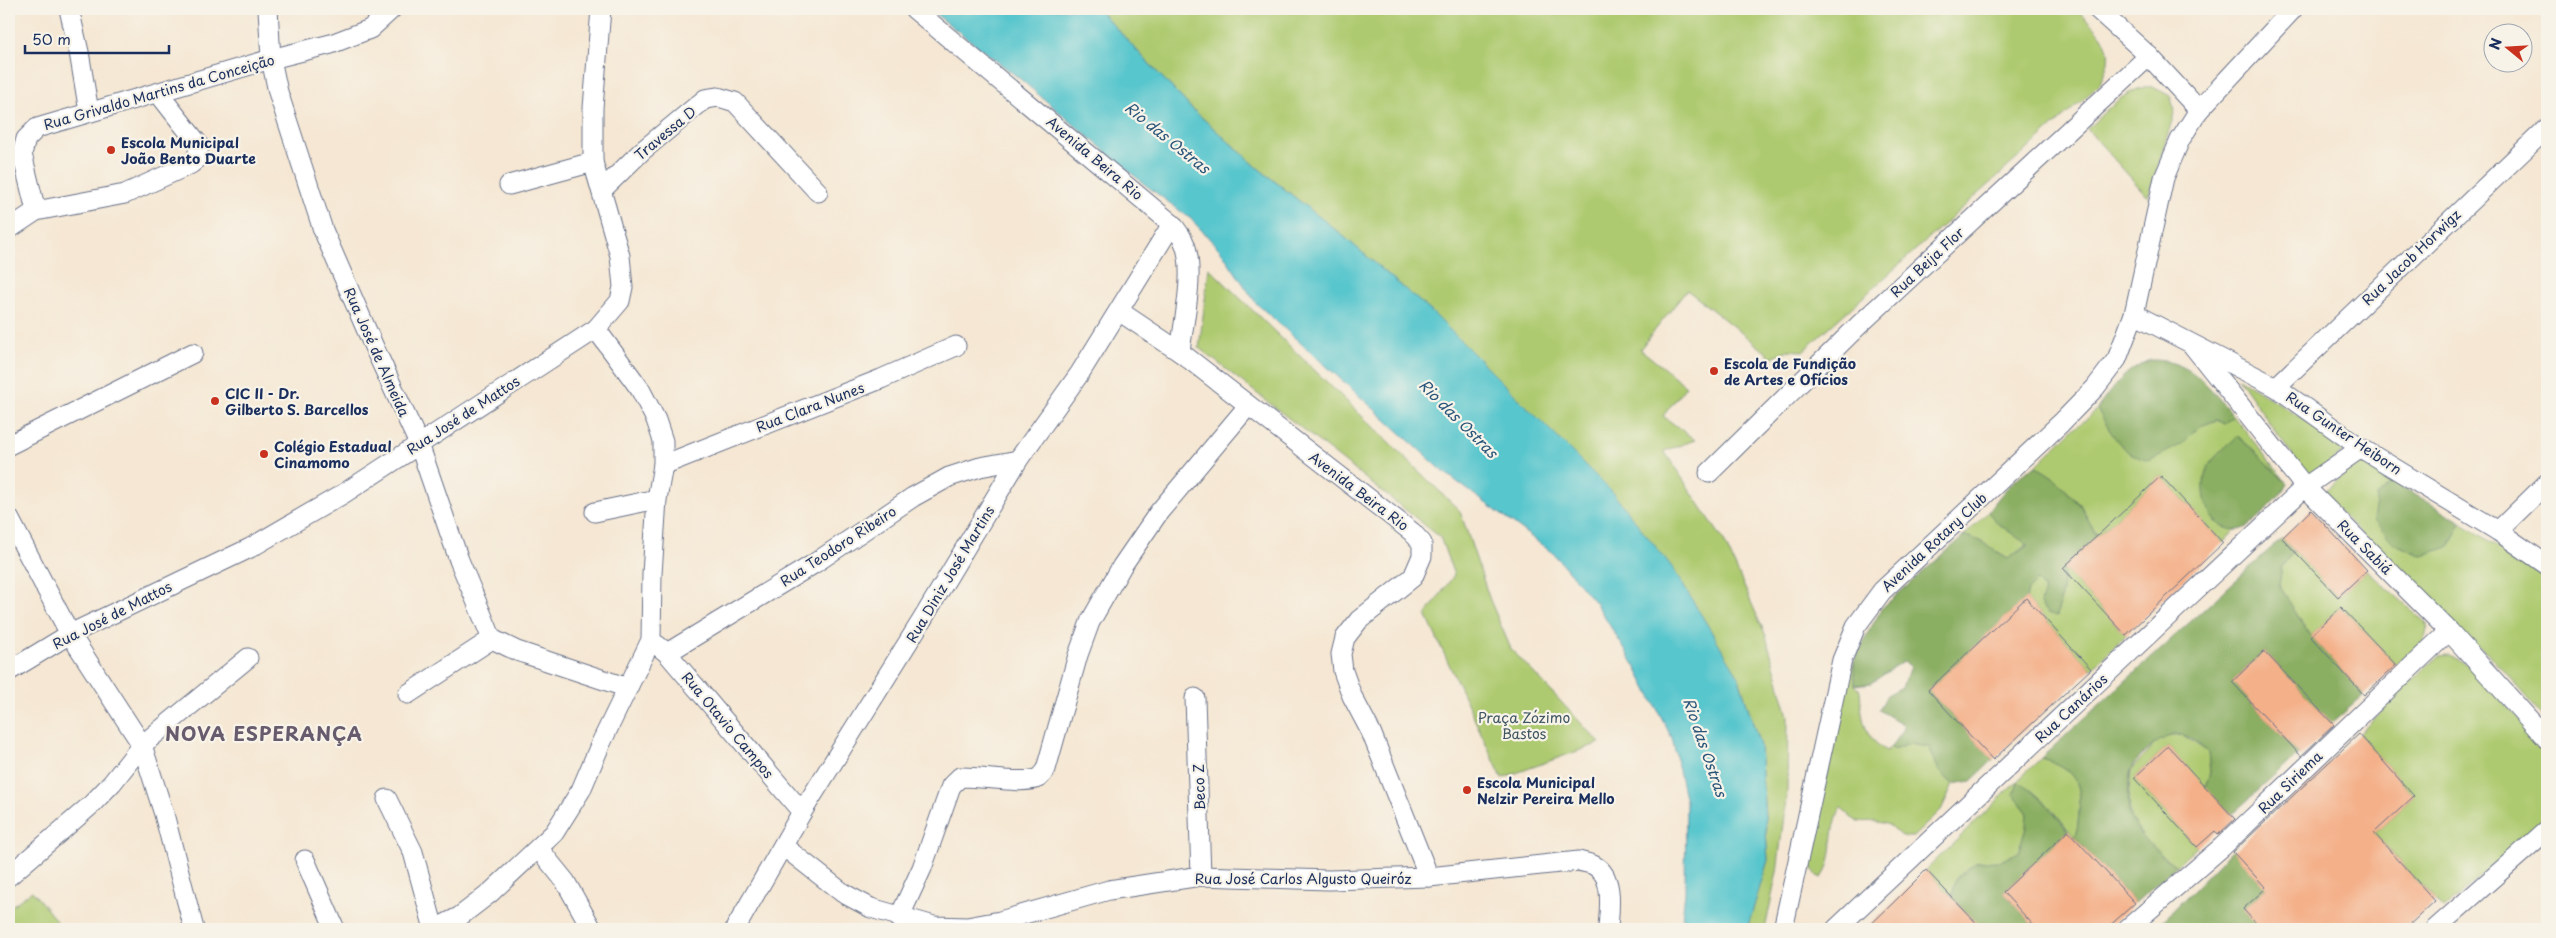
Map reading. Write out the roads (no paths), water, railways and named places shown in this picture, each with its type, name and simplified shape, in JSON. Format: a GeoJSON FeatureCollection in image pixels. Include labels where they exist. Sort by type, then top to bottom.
{"type":"FeatureCollection","features":[{"type":"Feature","properties":{"kind":"street"},"geometry":{"type":"LineString","coordinates":[[69,9],[79,52],[89,112]]}},
{"type":"Feature","properties":{"kind":"street","name":"Rua José de Almeida"},"geometry":{"type":"LineString","coordinates":[[268,9],[271,59],[286,121],[324,230],[374,347],[420,444],[459,560],[492,638]]}},
{"type":"Feature","properties":{"kind":"street","name":"Rua Grivaldo Martins da Conceição"},"geometry":{"type":"LineString","coordinates":[[36,211],[22,154],[26,139],[37,128],[159,94],[271,59],[331,44],[370,29],[392,9]]}},
{"type":"Feature","properties":{"kind":"street","name":"Rua José de Mattos"},"geometry":{"type":"LineString","coordinates":[[9,671],[70,634],[250,548],[343,494],[596,329],[620,301],[623,287],[620,256],[593,162],[593,108],[601,9]]}},
{"type":"Feature","properties":{"kind":"street","name":"Avenida Beira Rio"},"geometry":{"type":"LineString","coordinates":[[914,9],[1172,224],[1184,241],[1188,258],[1188,285],[1180,352]]}},
{"type":"Feature","properties":{"kind":"street"},"geometry":{"type":"LineString","coordinates":[[2098,9],[2149,56],[2199,110]]}},
{"type":"Feature","properties":{"kind":"street","name":"Avenida Rotary Club"},"geometry":{"type":"LineString","coordinates":[[1783,929],[1842,660],[1856,626],[1882,591],[2096,388],[2117,359],[2134,314],[2164,178],[2180,140],[2199,110],[2292,9]]}},
{"type":"Feature","properties":{"kind":"street","name":"Rua Beija Flor"},"geometry":{"type":"LineString","coordinates":[[1710,472],[1859,325],[2149,56]]}},
{"type":"Feature","properties":{"kind":"street"},"geometry":{"type":"LineString","coordinates":[[9,229],[36,211],[125,194],[191,164],[197,159],[199,145],[159,94]]}},
{"type":"Feature","properties":{"kind":"street","name":"Travessa D"},"geometry":{"type":"LineString","coordinates":[[602,190],[680,118],[705,99],[718,97],[735,102],[818,192]]}},
{"type":"Feature","properties":{"kind":"street","name":"Rua Jacob Horwigz"},"geometry":{"type":"LineString","coordinates":[[2276,387],[2547,128]]}},
{"type":"Feature","properties":{"kind":"street"},"geometry":{"type":"LineString","coordinates":[[508,185],[593,162]]}},
{"type":"Feature","properties":{"kind":"street","name":"Rua Diniz José Martins"},"geometry":{"type":"LineString","coordinates":[[735,929],[802,812],[922,620],[1018,460],[1080,373],[1172,224]]}},
{"type":"Feature","properties":{"kind":"street","name":"Avenida Beira Rio"},"geometry":{"type":"LineString","coordinates":[[1119,311],[1180,352],[1412,532],[1422,544],[1422,556],[1412,577],[1396,593],[1359,620],[1345,638],[1341,654],[1343,671],[1349,687],[1371,732],[1428,877]]}},
{"type":"Feature","properties":{"kind":"street","name":"Rua Gunter Heiborn"},"geometry":{"type":"LineString","coordinates":[[2134,314],[2276,387],[2361,448],[2498,531],[2547,565]]}},
{"type":"Feature","properties":{"kind":"street"},"geometry":{"type":"LineString","coordinates":[[387,799],[413,852],[434,929],[459,917],[489,894],[539,850],[554,833],[581,790],[651,640],[652,574],[657,499],[663,464],[662,441],[656,420],[640,389],[596,329]]}},
{"type":"Feature","properties":{"kind":"street","name":"Rua Clara Nunes"},"geometry":{"type":"LineString","coordinates":[[663,464],[881,379],[956,346]]}},
{"type":"Feature","properties":{"kind":"street","name":"Rua Sabiá"},"geometry":{"type":"LineString","coordinates":[[2193,346],[2305,488],[2449,631],[2547,739]]}},
{"type":"Feature","properties":{"kind":"street"},"geometry":{"type":"LineString","coordinates":[[9,445],[193,354]]}},
{"type":"Feature","properties":{"kind":"street"},"geometry":{"type":"LineString","coordinates":[[899,918],[922,868],[951,786],[960,777],[980,776],[1027,782],[1039,777],[1046,769],[1078,655],[1090,622],[1122,566],[1159,512],[1248,406]]}},
{"type":"Feature","properties":{"kind":"street","name":"Rua Canários"},"geometry":{"type":"LineString","coordinates":[[1836,929],[2305,488],[2361,448]]}},
{"type":"Feature","properties":{"kind":"street","name":"Rua Teodoro Ribeiro"},"geometry":{"type":"LineString","coordinates":[[667,653],[812,565],[913,497],[949,477],[980,467],[1018,460]]}},
{"type":"Feature","properties":{"kind":"street"},"geometry":{"type":"LineString","coordinates":[[2498,531],[2547,483]]}},
{"type":"Feature","properties":{"kind":"street"},"geometry":{"type":"LineString","coordinates":[[594,512],[657,499]]}},
{"type":"Feature","properties":{"kind":"street"},"geometry":{"type":"LineString","coordinates":[[9,518],[70,634],[142,745],[164,814],[194,929]]}},
{"type":"Feature","properties":{"kind":"street","name":"Rua Siriema"},"geometry":{"type":"LineString","coordinates":[[2127,929],[2222,847],[2449,631]]}},
{"type":"Feature","properties":{"kind":"street"},"geometry":{"type":"LineString","coordinates":[[408,694],[492,638],[518,651],[628,688]]}},
{"type":"Feature","properties":{"kind":"street","name":"Rua Otavio Campos"},"geometry":{"type":"LineString","coordinates":[[651,640],[667,653],[802,812]]}},
{"type":"Feature","properties":{"kind":"street"},"geometry":{"type":"LineString","coordinates":[[9,876],[91,805],[112,783],[142,745],[248,658]]}},
{"type":"Feature","properties":{"kind":"street","name":"Beco Z"},"geometry":{"type":"LineString","coordinates":[[1195,698],[1201,876]]}},
{"type":"Feature","properties":{"kind":"street"},"geometry":{"type":"LineString","coordinates":[[2435,929],[2547,830]]}},
{"type":"Feature","properties":{"kind":"street","name":"Rua José Carlos Algusto Queiróz"},"geometry":{"type":"LineString","coordinates":[[783,846],[843,893],[871,908],[899,918],[934,926],[967,927],[1000,921],[1109,890],[1201,876],[1328,880],[1428,877],[1580,861],[1595,866],[1604,874],[1609,899],[1608,929]]}},
{"type":"Feature","properties":{"kind":"street"},"geometry":{"type":"LineString","coordinates":[[539,850],[565,881],[592,929]]}},
{"type":"Feature","properties":{"kind":"street"},"geometry":{"type":"LineString","coordinates":[[304,860],[335,929]]}},
{"type":"Feature","properties":{"kind":"water","name":"Rio das Ostras"},"geometry":{"type":"Polygon","coordinates":[[[929,9],[1098,9],[1190,107],[1258,168],[1342,235],[1433,313],[1611,491],[1672,567],[1738,675],[1760,746],[1768,860],[1747,929],[1681,929],[1685,892],[1686,802],[1672,738],[1635,666],[1597,605],[1554,554],[1444,472],[1256,303],[1221,251],[1191,219],[1143,183],[1019,78],[929,9]]]}},
{"type":"Feature","properties":{"kind":"place","name":"Escola Municipal João Bento Duarte"},"geometry":{"type":"Point","coordinates":[111,150]}},
{"type":"Feature","properties":{"kind":"place","name":"Escola de Fundição de Artes e Ofícios"},"geometry":{"type":"Point","coordinates":[1714,371]}},
{"type":"Feature","properties":{"kind":"place","name":"CIC II - Dr. Gilberto S. Barcellos"},"geometry":{"type":"Point","coordinates":[215,401]}},
{"type":"Feature","properties":{"kind":"place","name":"Colégio Estadual Cinamomo"},"geometry":{"type":"Point","coordinates":[264,454]}},
{"type":"Feature","properties":{"kind":"place","name":"Escola Municipal Nelzir Pereira Mello"},"geometry":{"type":"Point","coordinates":[1467,790]}},
{"type":"Feature","properties":{"kind":"district","name":"NOVA ESPERANÇA"},"geometry":{"type":"Point","coordinates":[264,733]}},
{"type":"Feature","properties":{"kind":"park label","name":"Praça Zózimo Bastos"},"geometry":{"type":"Point","coordinates":[1524,726]}}]}
